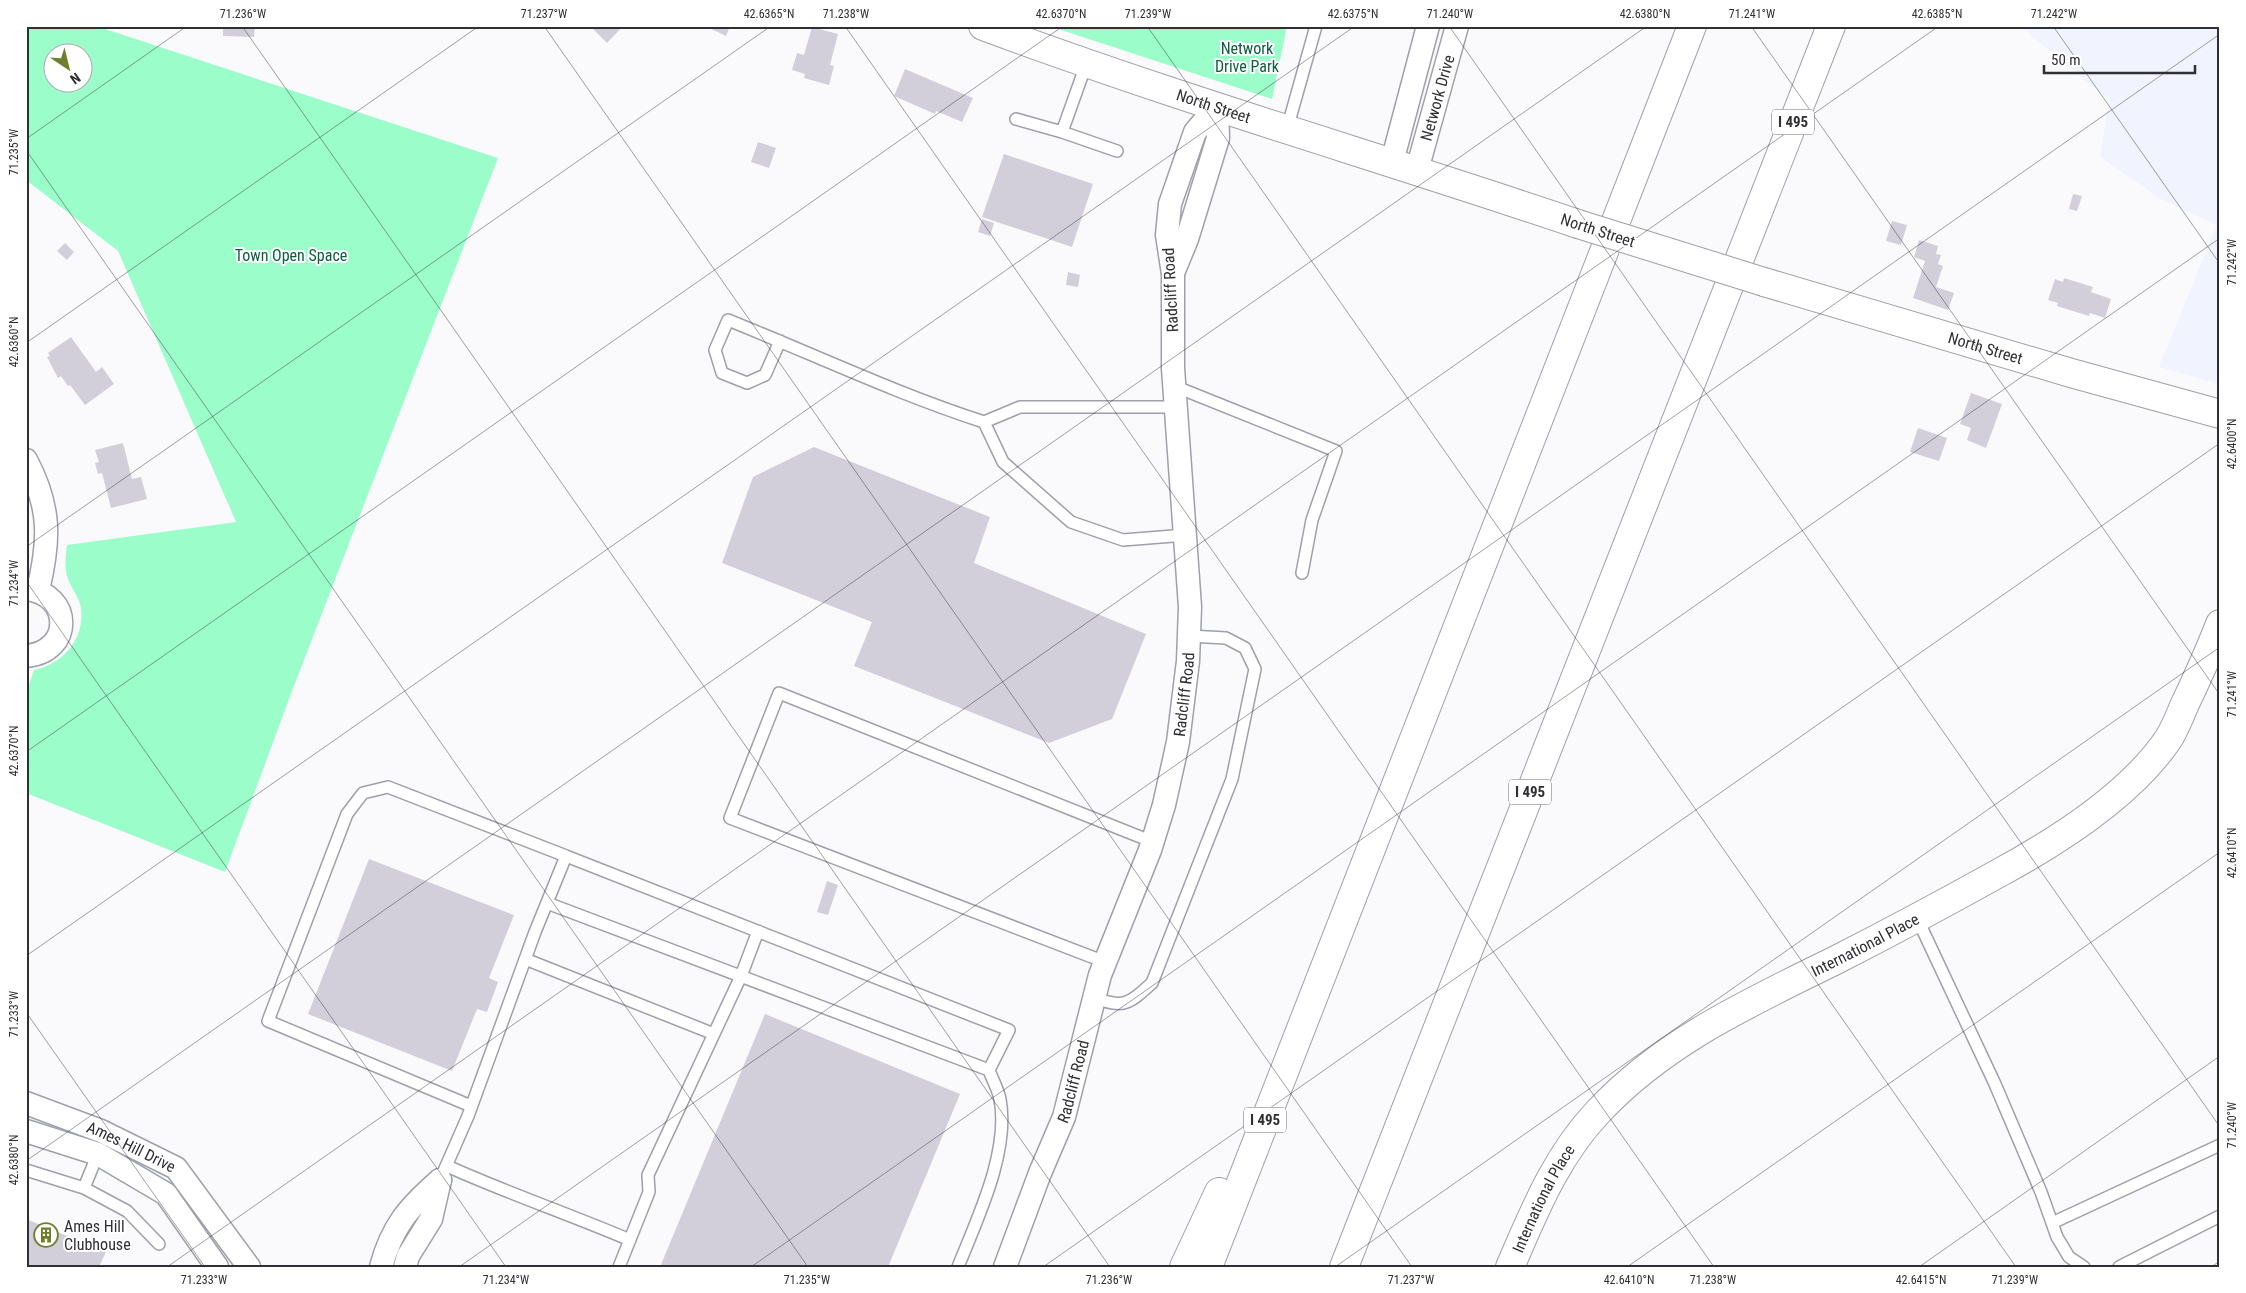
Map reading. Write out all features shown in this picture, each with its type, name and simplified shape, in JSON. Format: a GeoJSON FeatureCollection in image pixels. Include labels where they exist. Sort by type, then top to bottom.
{"type":"FeatureCollection","features":[{"type":"Feature","properties":{"kind":"main road","name":"North Street"},"geometry":{"type":"LineString","coordinates":[[983,26],[1217,106],[1578,224],[1764,282],[2071,373],[2220,414]]}},
{"type":"Feature","properties":{"kind":"main road","name":"I 495"},"geometry":{"type":"LineString","coordinates":[[1208,1267],[1692,26]]}},
{"type":"Feature","properties":{"kind":"main road","name":"I 495"},"geometry":{"type":"LineString","coordinates":[[1344,1267],[1830,26]]}},
{"type":"Feature","properties":{"kind":"main road","name":"International Place"},"geometry":{"type":"LineString","coordinates":[[1510,1267],[1535,1208],[1562,1157],[1597,1112],[1634,1077],[1688,1038],[1748,1002],[1917,918],[2034,854],[2083,822],[2113,798],[2145,767],[2170,737],[2204,665],[2220,624]]}},
{"type":"Feature","properties":{"kind":"main road"},"geometry":{"type":"LineString","coordinates":[[1184,1267],[1322,974]]}},
{"type":"Feature","properties":{"kind":"street","name":"Network Drive"},"geometry":{"type":"LineString","coordinates":[[1392,162],[1428,26]]}},
{"type":"Feature","properties":{"kind":"street","name":"Network Drive"},"geometry":{"type":"LineString","coordinates":[[1417,170],[1457,26]]}},
{"type":"Feature","properties":{"kind":"street","name":"Radcliff Road"},"geometry":{"type":"LineString","coordinates":[[1005,1267],[1040,1173],[1064,1117],[1094,997],[1105,962],[1153,842],[1164,805],[1178,742],[1188,661],[1190,607],[1175,397],[1173,274],[1187,239],[1218,138],[1217,106]]}},
{"type":"Feature","properties":{"kind":"street"},"geometry":{"type":"LineString","coordinates":[[26,460],[39,488],[48,539],[32,589],[48,595],[57,607],[61,623],[60,633],[47,650],[26,656]]}},
{"type":"Feature","properties":{"kind":"street","name":"Ames Hill Drive"},"geometry":{"type":"LineString","coordinates":[[26,1103],[109,1135],[176,1168],[249,1267]]}},
{"type":"Feature","properties":{"kind":"street","name":"Ames Hill Drive"},"geometry":{"type":"LineString","coordinates":[[26,1131],[98,1154],[166,1194],[217,1267]]}},
{"type":"Feature","properties":{"kind":"street"},"geometry":{"type":"LineString","coordinates":[[381,1267],[387,1244],[412,1205],[444,1173]]}},
{"type":"Feature","properties":{"kind":"street"},"geometry":{"type":"LineString","coordinates":[[405,1267],[408,1256],[431,1219],[444,1173]]}},
{"type":"Feature","properties":{"kind":"lane"},"geometry":{"type":"LineString","coordinates":[[1287,129],[1316,26]]}},
{"type":"Feature","properties":{"kind":"lane"},"geometry":{"type":"LineString","coordinates":[[1062,132],[1086,62]]}},
{"type":"Feature","properties":{"kind":"lane"},"geometry":{"type":"LineString","coordinates":[[1016,119],[1062,132],[1117,151]]}},
{"type":"Feature","properties":{"kind":"lane"},"geometry":{"type":"LineString","coordinates":[[780,341],[765,376],[747,383],[722,374],[715,350],[728,320],[780,341],[950,411],[984,422],[1020,407],[1175,397],[1336,451],[1312,520],[1302,573]]}},
{"type":"Feature","properties":{"kind":"lane"},"geometry":{"type":"LineString","coordinates":[[984,422],[1004,462],[1071,522],[1123,540],[1186,536]]}},
{"type":"Feature","properties":{"kind":"lane"},"geometry":{"type":"LineString","coordinates":[[1094,997],[1108,1004],[1131,1002],[1152,983],[1232,779],[1255,669],[1245,648],[1226,638],[1189,636]]}},
{"type":"Feature","properties":{"kind":"lane"},"geometry":{"type":"LineString","coordinates":[[1105,962],[730,818],[778,692],[1153,842]]}},
{"type":"Feature","properties":{"kind":"lane"},"geometry":{"type":"LineString","coordinates":[[471,1106],[268,1021],[347,814],[363,793],[388,787],[1008,1030],[989,1070],[1000,1098],[1001,1134],[989,1189],[958,1267]]}},
{"type":"Feature","properties":{"kind":"lane"},"geometry":{"type":"LineString","coordinates":[[566,856],[444,1173],[570,1214],[630,1240]]}},
{"type":"Feature","properties":{"kind":"lane"},"geometry":{"type":"LineString","coordinates":[[547,902],[989,1070]]}},
{"type":"Feature","properties":{"kind":"lane"},"geometry":{"type":"LineString","coordinates":[[1917,918],[1995,1084],[2041,1192],[2057,1236],[2069,1257],[2084,1267]]}},
{"type":"Feature","properties":{"kind":"lane"},"geometry":{"type":"LineString","coordinates":[[619,1267],[649,1192],[648,1175],[741,976],[758,931]]}},
{"type":"Feature","properties":{"kind":"lane"},"geometry":{"type":"LineString","coordinates":[[525,959],[714,1034]]}},
{"type":"Feature","properties":{"kind":"lane"},"geometry":{"type":"LineString","coordinates":[[84,1188],[98,1154],[109,1135]]}},
{"type":"Feature","properties":{"kind":"lane"},"geometry":{"type":"LineString","coordinates":[[2052,1224],[2220,1145]]}},
{"type":"Feature","properties":{"kind":"lane"},"geometry":{"type":"LineString","coordinates":[[26,1170],[84,1188],[127,1211],[160,1244]]}},
{"type":"Feature","properties":{"kind":"lane"},"geometry":{"type":"LineString","coordinates":[[2119,1267],[2220,1216]]}},
{"type":"Feature","properties":{"kind":"shaded area"},"geometry":{"type":"Polygon","coordinates":[[[2020,26],[2220,26],[2220,384],[2159,367],[2217,225],[2164,201],[2100,157],[2109,100],[2020,26]]]}},
{"type":"Feature","properties":{"kind":"green space","name":"Town Open Space"},"geometry":{"type":"Polygon","coordinates":[[[26,26],[96,26],[498,158],[292,691],[225,872],[26,793],[26,694],[34,670],[45,667],[63,656],[76,640],[81,619],[80,604],[66,572],[67,545],[236,522],[118,251],[26,180],[26,26]]]}},
{"type":"Feature","properties":{"kind":"green space","name":"Network Drive Park"},"geometry":{"type":"Polygon","coordinates":[[[1049,26],[1287,26],[1272,99],[1049,26]]]}},
{"type":"Feature","properties":{"kind":"building"},"geometry":{"type":"Polygon","coordinates":[[[223,26],[255,26],[254,37],[223,36],[223,26]]]}},
{"type":"Feature","properties":{"kind":"building"},"geometry":{"type":"Polygon","coordinates":[[[590,26],[623,26],[607,43],[590,26]]]}},
{"type":"Feature","properties":{"kind":"building"},"geometry":{"type":"Polygon","coordinates":[[[705,26],[730,26],[726,36],[705,26]]]}},
{"type":"Feature","properties":{"kind":"building"},"geometry":{"type":"Polygon","coordinates":[[[812,27],[838,34],[830,65],[834,66],[829,85],[804,78],[805,74],[792,70],[797,53],[804,55],[812,27]]]}},
{"type":"Feature","properties":{"kind":"building"},"geometry":{"type":"Polygon","coordinates":[[[905,69],[973,98],[962,122],[936,111],[935,114],[894,96],[905,69]]]}},
{"type":"Feature","properties":{"kind":"building"},"geometry":{"type":"Polygon","coordinates":[[[758,142],[776,148],[769,168],[751,162],[758,142]]]}},
{"type":"Feature","properties":{"kind":"building"},"geometry":{"type":"Polygon","coordinates":[[[1004,154],[1093,184],[1072,247],[982,217],[1004,154]]]}},
{"type":"Feature","properties":{"kind":"building"},"geometry":{"type":"Polygon","coordinates":[[[2073,194],[2082,196],[2077,211],[2069,209],[2073,194]]]}},
{"type":"Feature","properties":{"kind":"building"},"geometry":{"type":"Polygon","coordinates":[[[982,219],[994,223],[990,236],[978,232],[982,219]]]}},
{"type":"Feature","properties":{"kind":"building"},"geometry":{"type":"Polygon","coordinates":[[[1892,221],[1907,225],[1901,245],[1886,241],[1892,221]]]}},
{"type":"Feature","properties":{"kind":"building"},"geometry":{"type":"Polygon","coordinates":[[[1919,240],[1938,246],[1936,254],[1941,255],[1938,264],[1943,266],[1936,287],[1954,293],[1948,310],[1913,298],[1925,261],[1914,257],[1919,240]]]}},
{"type":"Feature","properties":{"kind":"building"},"geometry":{"type":"Polygon","coordinates":[[[65,243],[74,252],[67,260],[57,251],[65,243]]]}},
{"type":"Feature","properties":{"kind":"building"},"geometry":{"type":"Polygon","coordinates":[[[1068,272],[1080,275],[1078,287],[1066,285],[1068,272]]]}},
{"type":"Feature","properties":{"kind":"building"},"geometry":{"type":"Polygon","coordinates":[[[2064,278],[2093,287],[2091,292],[2111,299],[2105,318],[2090,313],[2089,316],[2057,306],[2058,303],[2048,300],[2055,279],[2063,282],[2064,278]]]}},
{"type":"Feature","properties":{"kind":"building"},"geometry":{"type":"Polygon","coordinates":[[[71,337],[96,372],[102,367],[114,384],[85,405],[61,376],[58,378],[47,357],[50,356],[48,353],[71,337]]]}},
{"type":"Feature","properties":{"kind":"building"},"geometry":{"type":"Polygon","coordinates":[[[1971,393],[2002,404],[1986,448],[1967,440],[1971,428],[1960,424],[1971,393]]]}},
{"type":"Feature","properties":{"kind":"building"},"geometry":{"type":"Polygon","coordinates":[[[1918,428],[1947,438],[1939,461],[1910,452],[1918,428]]]}},
{"type":"Feature","properties":{"kind":"building"},"geometry":{"type":"Polygon","coordinates":[[[123,443],[132,479],[141,477],[147,499],[111,508],[102,473],[98,474],[95,463],[99,462],[95,450],[123,443]]]}},
{"type":"Feature","properties":{"kind":"building"},"geometry":{"type":"Polygon","coordinates":[[[814,447],[990,517],[974,563],[1146,634],[1112,719],[1049,743],[854,666],[872,622],[722,563],[753,477],[814,447]]]}},
{"type":"Feature","properties":{"kind":"building"},"geometry":{"type":"Polygon","coordinates":[[[369,859],[514,915],[489,978],[498,982],[487,1012],[477,1009],[452,1071],[308,1014],[369,859]]]}},
{"type":"Feature","properties":{"kind":"building"},"geometry":{"type":"Polygon","coordinates":[[[827,881],[838,885],[828,915],[817,912],[827,881]]]}},
{"type":"Feature","properties":{"kind":"building"},"geometry":{"type":"Polygon","coordinates":[[[765,1014],[960,1094],[888,1267],[660,1267],[765,1014]]]}},
{"type":"Feature","properties":{"kind":"building","name":"Ames Hill Clubhouse"},"geometry":{"type":"Polygon","coordinates":[[[26,1219],[106,1252],[99,1267],[26,1267],[26,1219]]]}},
{"type":"Feature","properties":{"kind":"place","name":"Ames Hill Clubhouse"},"geometry":{"type":"Point","coordinates":[46,1235]}}]}
